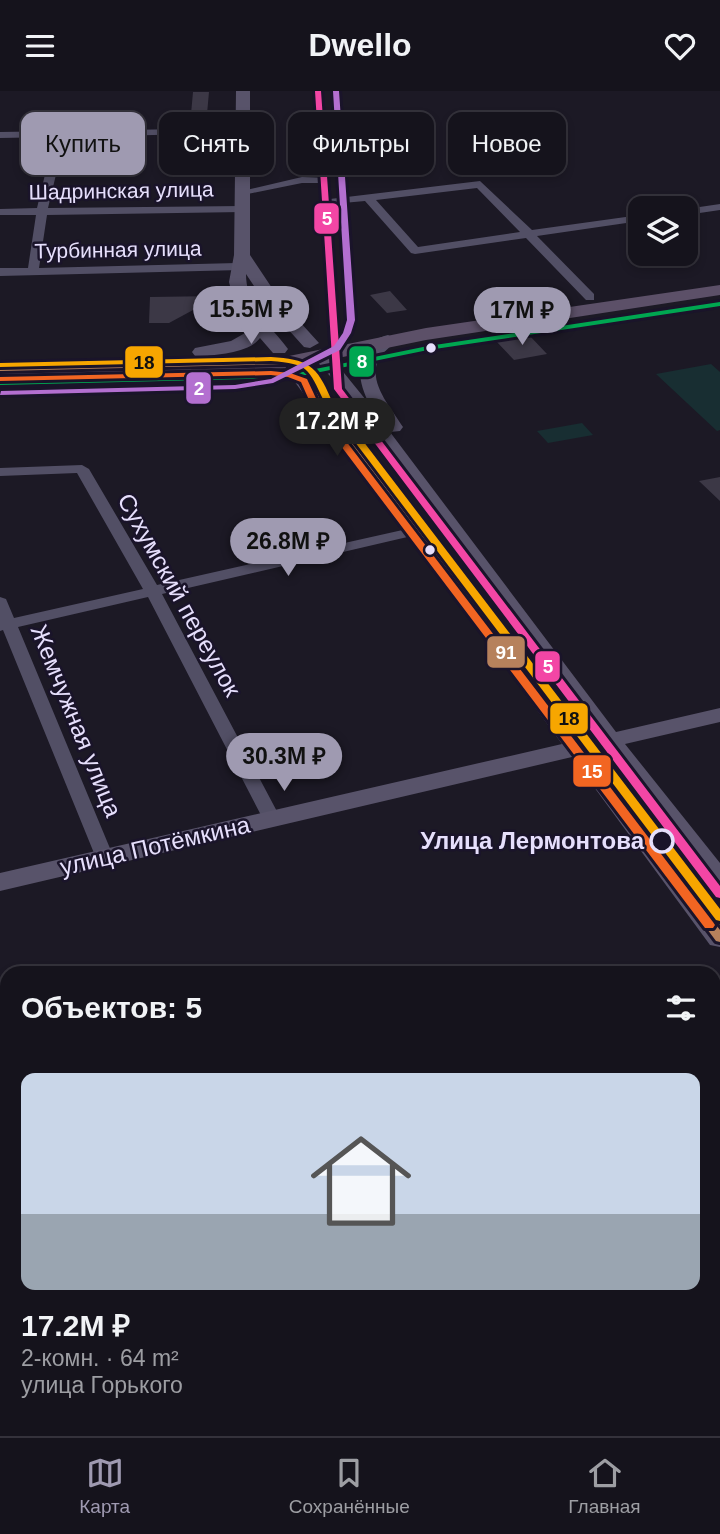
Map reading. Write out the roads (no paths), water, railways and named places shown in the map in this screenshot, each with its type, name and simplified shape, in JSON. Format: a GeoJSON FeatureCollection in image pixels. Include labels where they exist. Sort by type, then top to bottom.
{"type":"FeatureCollection","features":[{"type":"Feature","properties":{"kind":"main road"},"geometry":{"type":"LineString","coordinates":[[243,91],[243,112]]}},
{"type":"Feature","properties":{"kind":"main road"},"geometry":{"type":"LineString","coordinates":[[243,175],[237,291],[242,304],[416,531],[720,938]]}},
{"type":"Feature","properties":{"kind":"main road"},"geometry":{"type":"LineString","coordinates":[[239,261],[336,372],[610,741],[720,881]]}},
{"type":"Feature","properties":{"kind":"main road"},"geometry":{"type":"LineString","coordinates":[[316,350],[379,328],[590,297],[720,282]]}},
{"type":"Feature","properties":{"kind":"main road"},"geometry":{"type":"LineString","coordinates":[[0,369],[284,356],[720,290]]}},
{"type":"Feature","properties":{"kind":"main road"},"geometry":{"type":"LineString","coordinates":[[201,352],[248,340],[254,333],[252,317]]}},
{"type":"Feature","properties":{"kind":"main road"},"geometry":{"type":"LineString","coordinates":[[388,341],[370,356],[365,371],[366,381],[414,464],[418,484]]}},
{"type":"Feature","properties":{"kind":"main road"},"geometry":{"type":"LineString","coordinates":[[0,357],[201,352],[284,356]]}},
{"type":"Feature","properties":{"kind":"main road"},"geometry":{"type":"LineString","coordinates":[[465,597],[497,591]]}},
{"type":"Feature","properties":{"kind":"main road","name":"улица Потёмкина"},"geometry":{"type":"LineString","coordinates":[[0,882],[720,715]]}},
{"type":"Feature","properties":{"kind":"street"},"geometry":{"type":"LineString","coordinates":[[0,135],[21,135]]}},
{"type":"Feature","properties":{"kind":"street"},"geometry":{"type":"LineString","coordinates":[[33,271],[50,175]]}},
{"type":"Feature","properties":{"kind":"street"},"geometry":{"type":"LineString","coordinates":[[243,192],[302,180],[324,180],[325,203],[480,184],[590,297]]}},
{"type":"Feature","properties":{"kind":"street"},"geometry":{"type":"LineString","coordinates":[[368,198],[415,251],[628,220]]}},
{"type":"Feature","properties":{"kind":"street"},"geometry":{"type":"LineString","coordinates":[[698,210],[720,207]]}},
{"type":"Feature","properties":{"kind":"street","name":"Шадринская улица"},"geometry":{"type":"LineString","coordinates":[[0,212],[243,209]]}},
{"type":"Feature","properties":{"kind":"street","name":"Турбинная улица"},"geometry":{"type":"LineString","coordinates":[[0,272],[239,261]]}},
{"type":"Feature","properties":{"kind":"street","name":"Сухумский переулок"},"geometry":{"type":"LineString","coordinates":[[0,472],[82,469],[152,590],[272,819]]}},
{"type":"Feature","properties":{"kind":"street"},"geometry":{"type":"LineString","coordinates":[[5,625],[416,531]]}},
{"type":"Feature","properties":{"kind":"street","name":"Жемчужная улица"},"geometry":{"type":"LineString","coordinates":[[0,602],[5,625],[105,858]]}},
{"type":"Feature","properties":{"kind":"tram line","name":"5"},"geometry":{"type":"LineString","coordinates":[[318,91],[338,389],[720,894]]}},
{"type":"Feature","properties":{"kind":"place","name":"Улица Лермонтова"},"geometry":{"type":"Point","coordinates":[662,841]}}]}
